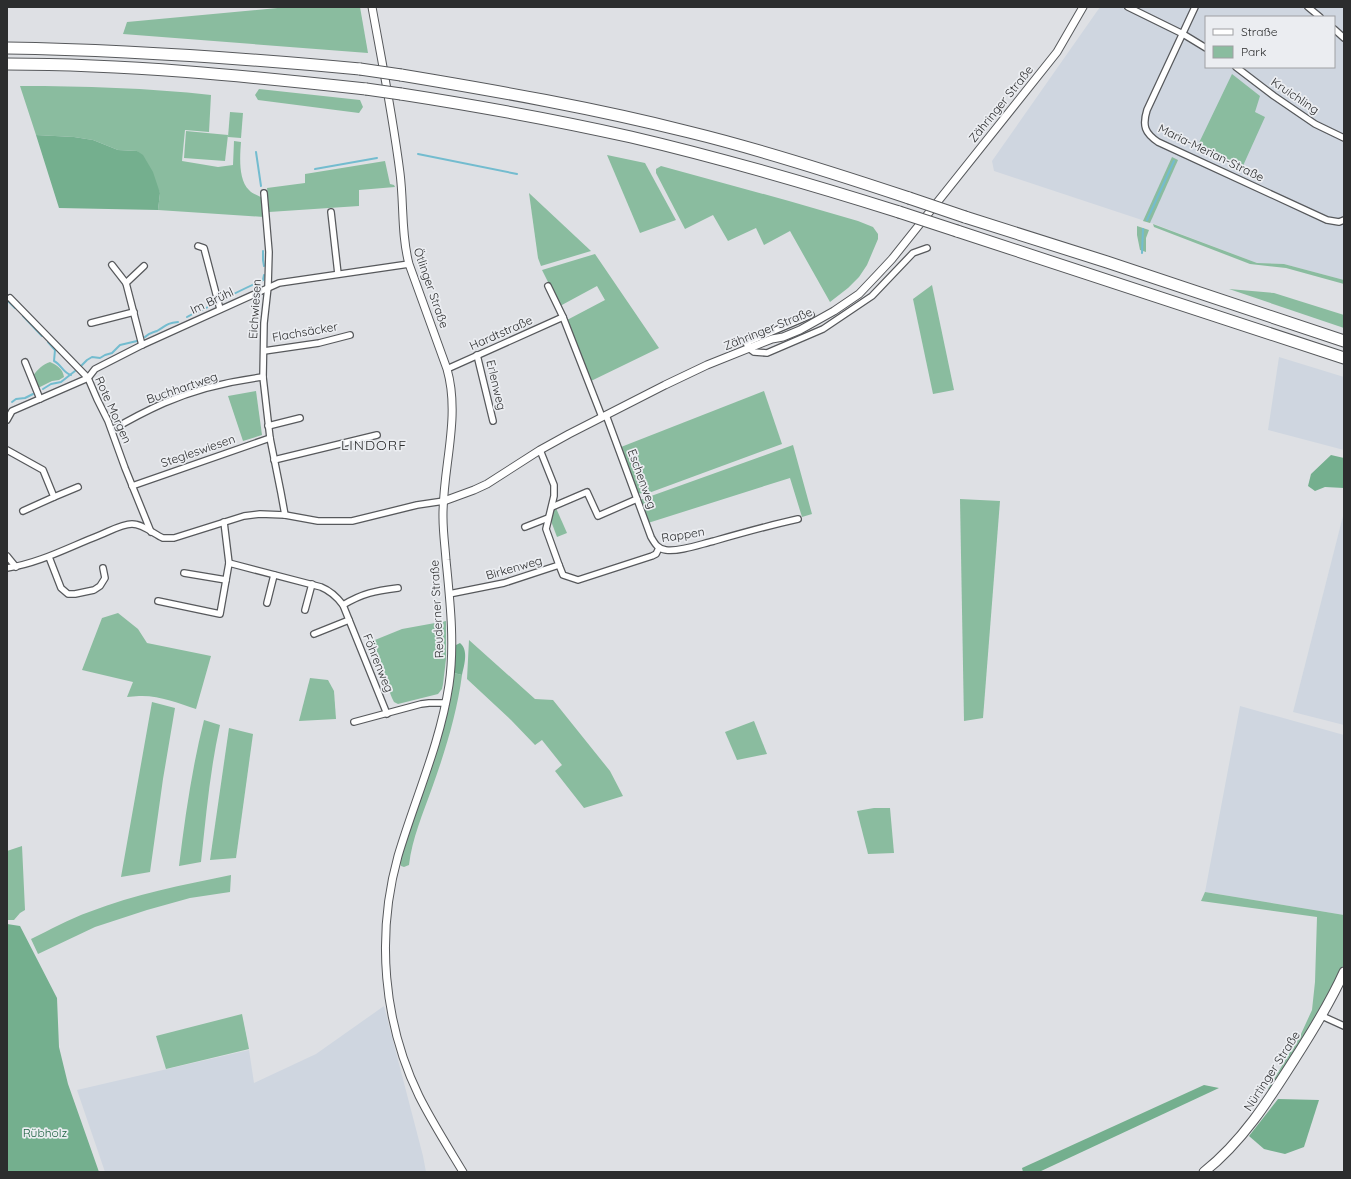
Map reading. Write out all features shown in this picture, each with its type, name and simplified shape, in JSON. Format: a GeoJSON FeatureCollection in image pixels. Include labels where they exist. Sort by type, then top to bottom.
{"type":"FeatureCollection","features":[{"type":"Feature","properties":{"kind":"highway"},"geometry":{"type":"LineString","coordinates":[[7,48],[105,50],[256,60],[360,69],[616,114],[771,154],[1114,264],[1344,341]]}},
{"type":"Feature","properties":{"kind":"highway"},"geometry":{"type":"LineString","coordinates":[[7,64],[151,69],[257,77],[402,94],[549,119],[659,144],[792,179],[957,230],[1344,358]]}},
{"type":"Feature","properties":{"kind":"main road","name":"Nürtinger Straße"},"geometry":{"type":"LineString","coordinates":[[1204,1172],[1234,1143],[1258,1115],[1276,1090],[1322,1016],[1344,972]]}},
{"type":"Feature","properties":{"kind":"street","name":"Ötlinger Straße"},"geometry":{"type":"LineString","coordinates":[[372,7],[401,175],[403,236],[408,264],[450,378],[452,401],[451,430],[444,501]]}},
{"type":"Feature","properties":{"kind":"street","name":"Zähringer Straße"},"geometry":{"type":"LineString","coordinates":[[444,501],[487,484],[540,450],[688,374],[772,339],[783,337],[818,321],[859,294],[892,259],[1057,52],[1083,7]]}},
{"type":"Feature","properties":{"kind":"street"},"geometry":{"type":"LineString","coordinates":[[1128,7],[1183,34],[1205,47]]}},
{"type":"Feature","properties":{"kind":"street","name":"Maria-Merian-Straße"},"geometry":{"type":"LineString","coordinates":[[1195,7],[1147,110],[1144,121],[1150,137],[1327,220],[1339,222],[1344,220]]}},
{"type":"Feature","properties":{"kind":"street"},"geometry":{"type":"LineString","coordinates":[[1308,7],[1319,16]]}},
{"type":"Feature","properties":{"kind":"street"},"geometry":{"type":"LineString","coordinates":[[1335,30],[1344,38]]}},
{"type":"Feature","properties":{"kind":"street","name":"Kruichling"},"geometry":{"type":"LineString","coordinates":[[1237,68],[1274,96],[1315,124],[1344,138]]}},
{"type":"Feature","properties":{"kind":"street","name":"Eichwiesen"},"geometry":{"type":"LineString","coordinates":[[264,193],[269,252],[268,287],[264,323],[263,377],[268,426],[285,515]]}},
{"type":"Feature","properties":{"kind":"street"},"geometry":{"type":"LineString","coordinates":[[331,212],[338,274]]}},
{"type":"Feature","properties":{"kind":"street"},"geometry":{"type":"LineString","coordinates":[[198,246],[204,248],[220,309]]}},
{"type":"Feature","properties":{"kind":"street"},"geometry":{"type":"LineString","coordinates":[[811,316],[746,343],[754,352],[768,353],[823,330],[872,296],[913,253],[927,248]]}},
{"type":"Feature","properties":{"kind":"street","name":"Im Brühl"},"geometry":{"type":"LineString","coordinates":[[7,420],[12,411],[88,378],[95,369],[142,345],[268,287],[279,283],[408,264]]}},
{"type":"Feature","properties":{"kind":"street"},"geometry":{"type":"LineString","coordinates":[[112,265],[126,284],[142,345]]}},
{"type":"Feature","properties":{"kind":"street"},"geometry":{"type":"LineString","coordinates":[[126,284],[144,266]]}},
{"type":"Feature","properties":{"kind":"street"},"geometry":{"type":"LineString","coordinates":[[548,286],[563,317],[604,416]]}},
{"type":"Feature","properties":{"kind":"street","name":"Rote Morgen"},"geometry":{"type":"LineString","coordinates":[[10,298],[88,378],[112,430],[132,486],[152,532]]}},
{"type":"Feature","properties":{"kind":"street"},"geometry":{"type":"LineString","coordinates":[[90,323],[134,312]]}},
{"type":"Feature","properties":{"kind":"street","name":"Hardtstraße"},"geometry":{"type":"LineString","coordinates":[[447,369],[563,317]]}},
{"type":"Feature","properties":{"kind":"street","name":"Flachsäcker"},"geometry":{"type":"LineString","coordinates":[[264,351],[319,343],[350,335]]}},
{"type":"Feature","properties":{"kind":"street","name":"Erlenweg"},"geometry":{"type":"LineString","coordinates":[[477,355],[493,421]]}},
{"type":"Feature","properties":{"kind":"street"},"geometry":{"type":"LineString","coordinates":[[25,362],[40,399]]}},
{"type":"Feature","properties":{"kind":"street","name":"Buchhartweg"},"geometry":{"type":"LineString","coordinates":[[112,430],[166,402],[220,385],[263,377]]}},
{"type":"Feature","properties":{"kind":"street","name":"Eschenweg"},"geometry":{"type":"LineString","coordinates":[[604,416],[651,537],[659,548]]}},
{"type":"Feature","properties":{"kind":"street"},"geometry":{"type":"LineString","coordinates":[[268,426],[300,418]]}},
{"type":"Feature","properties":{"kind":"street"},"geometry":{"type":"LineString","coordinates":[[274,460],[377,435]]}},
{"type":"Feature","properties":{"kind":"street","name":"Stegleswiesen"},"geometry":{"type":"LineString","coordinates":[[132,486],[270,438]]}},
{"type":"Feature","properties":{"kind":"street"},"geometry":{"type":"LineString","coordinates":[[7,450],[43,470],[54,498]]}},
{"type":"Feature","properties":{"kind":"street","name":"Birkenweg"},"geometry":{"type":"LineString","coordinates":[[449,594],[504,583],[559,565],[546,529],[554,496],[554,485],[540,450]]}},
{"type":"Feature","properties":{"kind":"street"},"geometry":{"type":"LineString","coordinates":[[23,511],[78,487]]}},
{"type":"Feature","properties":{"kind":"street"},"geometry":{"type":"LineString","coordinates":[[552,507],[588,492],[598,516],[637,499]]}},
{"type":"Feature","properties":{"kind":"street"},"geometry":{"type":"LineString","coordinates":[[7,568],[16,567],[49,557],[126,525],[138,525],[163,538],[174,538],[244,516],[260,514],[285,515],[318,521],[352,521],[417,505],[444,501]]}},
{"type":"Feature","properties":{"kind":"street","name":"Reuderner Straße"},"geometry":{"type":"LineString","coordinates":[[444,501],[443,519],[451,625],[451,659],[446,704],[437,738],[405,834],[395,871],[390,896],[385,946],[386,971],[392,1018],[412,1081],[430,1118],[463,1172]]}},
{"type":"Feature","properties":{"kind":"street"},"geometry":{"type":"LineString","coordinates":[[525,527],[548,518]]}},
{"type":"Feature","properties":{"kind":"street","name":"Rappen"},"geometry":{"type":"LineString","coordinates":[[559,565],[563,575],[578,580],[652,556],[656,554],[659,548],[666,550],[687,547],[798,519]]}},
{"type":"Feature","properties":{"kind":"street"},"geometry":{"type":"LineString","coordinates":[[158,601],[220,614],[229,563],[224,522]]}},
{"type":"Feature","properties":{"kind":"street"},"geometry":{"type":"LineString","coordinates":[[7,556],[16,567]]}},
{"type":"Feature","properties":{"kind":"street"},"geometry":{"type":"LineString","coordinates":[[49,557],[61,588],[68,594],[94,590],[100,586],[105,578],[103,568]]}},
{"type":"Feature","properties":{"kind":"street","name":"Föhrenweg"},"geometry":{"type":"LineString","coordinates":[[229,563],[312,584],[329,590],[337,597],[343,605],[387,714]]}},
{"type":"Feature","properties":{"kind":"street"},"geometry":{"type":"LineString","coordinates":[[184,573],[226,580]]}},
{"type":"Feature","properties":{"kind":"street"},"geometry":{"type":"LineString","coordinates":[[267,603],[274,575]]}},
{"type":"Feature","properties":{"kind":"street"},"geometry":{"type":"LineString","coordinates":[[305,610],[312,584]]}},
{"type":"Feature","properties":{"kind":"street"},"geometry":{"type":"LineString","coordinates":[[343,605],[376,590],[398,588]]}},
{"type":"Feature","properties":{"kind":"street"},"geometry":{"type":"LineString","coordinates":[[314,634],[349,620]]}},
{"type":"Feature","properties":{"kind":"street"},"geometry":{"type":"LineString","coordinates":[[354,722],[421,704],[446,704]]}},
{"type":"Feature","properties":{"kind":"street"},"geometry":{"type":"LineString","coordinates":[[1322,1016],[1344,1026]]}},
{"type":"Feature","properties":{"kind":"shaded area"},"geometry":{"type":"Polygon","coordinates":[[[1100,7],[1344,7],[1344,280],[1284,264],[1257,263],[1157,225],[994,171],[992,161],[1100,7]]]}},
{"type":"Feature","properties":{"kind":"shaded area"},"geometry":{"type":"Polygon","coordinates":[[[1279,357],[1344,377],[1344,450],[1268,430],[1279,357]]]}},
{"type":"Feature","properties":{"kind":"shaded area"},"geometry":{"type":"Polygon","coordinates":[[[1344,512],[1344,725],[1293,712],[1344,512]]]}},
{"type":"Feature","properties":{"kind":"shaded area"},"geometry":{"type":"Polygon","coordinates":[[[1240,706],[1344,735],[1344,915],[1205,892],[1240,706]]]}},
{"type":"Feature","properties":{"kind":"shaded area"},"geometry":{"type":"Polygon","coordinates":[[[384,1006],[426,1172],[105,1172],[77,1090],[249,1050],[254,1083],[316,1054],[384,1006]]]}},
{"type":"Feature","properties":{"kind":"green space"},"geometry":{"type":"Polygon","coordinates":[[[288,7],[360,7],[368,53],[123,34],[127,22],[288,7]]]}},
{"type":"Feature","properties":{"kind":"green space"},"geometry":{"type":"Polygon","coordinates":[[[1232,74],[1260,96],[1255,112],[1265,117],[1242,168],[1197,147],[1232,74]]]}},
{"type":"Feature","properties":{"kind":"green space"},"geometry":{"type":"Polygon","coordinates":[[[20,86],[116,88],[211,95],[209,132],[185,130],[182,161],[218,167],[233,165],[234,141],[241,142],[241,174],[245,186],[250,191],[262,198],[264,217],[158,210],[160,193],[137,151],[118,150],[93,140],[74,137],[36,135],[20,86]]]}},
{"type":"Feature","properties":{"kind":"green space"},"geometry":{"type":"Polygon","coordinates":[[[259,89],[360,100],[363,107],[359,113],[258,100],[255,95],[259,89]]]}},
{"type":"Feature","properties":{"kind":"green space"},"geometry":{"type":"Polygon","coordinates":[[[230,112],[243,113],[241,138],[228,137],[230,112]]]}},
{"type":"Feature","properties":{"kind":"green space"},"geometry":{"type":"Polygon","coordinates":[[[186,131],[228,135],[225,161],[184,158],[186,131]]]}},
{"type":"Feature","properties":{"kind":"green space"},"geometry":{"type":"Polygon","coordinates":[[[36,135],[74,137],[93,140],[118,150],[137,151],[143,155],[153,172],[160,193],[158,210],[59,208],[36,135]]]}},
{"type":"Feature","properties":{"kind":"green space"},"geometry":{"type":"Polygon","coordinates":[[[607,155],[645,163],[676,220],[640,233],[607,155]]]}},
{"type":"Feature","properties":{"kind":"green space"},"geometry":{"type":"Polygon","coordinates":[[[1172,157],[1178,160],[1150,223],[1143,221],[1172,157]]]}},
{"type":"Feature","properties":{"kind":"green space"},"geometry":{"type":"Polygon","coordinates":[[[385,161],[390,184],[394,185],[395,187],[359,190],[359,206],[269,212],[267,188],[305,183],[305,174],[385,161]]]}},
{"type":"Feature","properties":{"kind":"green space"},"geometry":{"type":"Polygon","coordinates":[[[661,166],[858,221],[873,227],[878,234],[878,239],[867,265],[859,277],[830,302],[790,231],[764,245],[756,228],[728,241],[713,215],[685,229],[656,173],[656,169],[661,166]]]}},
{"type":"Feature","properties":{"kind":"green space"},"geometry":{"type":"Polygon","coordinates":[[[529,193],[591,251],[541,266],[538,258],[529,193]]]}},
{"type":"Feature","properties":{"kind":"green space"},"geometry":{"type":"Polygon","coordinates":[[[1153,224],[1257,263],[1284,264],[1344,280],[1344,284],[1286,268],[1250,264],[1154,227],[1153,224]]]}},
{"type":"Feature","properties":{"kind":"green space"},"geometry":{"type":"Polygon","coordinates":[[[1137,226],[1149,230],[1146,238],[1146,252],[1140,250],[1137,226]]]}},
{"type":"Feature","properties":{"kind":"green space"},"geometry":{"type":"Polygon","coordinates":[[[595,254],[659,348],[591,381],[567,320],[605,300],[597,286],[560,306],[542,270],[595,254]]]}},
{"type":"Feature","properties":{"kind":"green space"},"geometry":{"type":"Polygon","coordinates":[[[932,285],[954,390],[933,394],[913,299],[932,285]]]}},
{"type":"Feature","properties":{"kind":"green space"},"geometry":{"type":"Polygon","coordinates":[[[1229,289],[1274,293],[1344,315],[1344,328],[1229,289]]]}},
{"type":"Feature","properties":{"kind":"green space"},"geometry":{"type":"Polygon","coordinates":[[[50,362],[59,368],[64,377],[38,388],[33,376],[40,368],[50,362]]]}},
{"type":"Feature","properties":{"kind":"green space"},"geometry":{"type":"Polygon","coordinates":[[[256,391],[262,435],[243,441],[228,396],[256,391]]]}},
{"type":"Feature","properties":{"kind":"green space"},"geometry":{"type":"Polygon","coordinates":[[[764,391],[782,444],[646,494],[637,493],[621,447],[764,391]]]}},
{"type":"Feature","properties":{"kind":"green space"},"geometry":{"type":"Polygon","coordinates":[[[793,445],[812,514],[802,517],[790,478],[648,523],[640,500],[793,445]]]}},
{"type":"Feature","properties":{"kind":"green space"},"geometry":{"type":"Polygon","coordinates":[[[1331,455],[1344,458],[1344,488],[1325,487],[1315,491],[1308,486],[1311,474],[1331,455]]]}},
{"type":"Feature","properties":{"kind":"green space"},"geometry":{"type":"Polygon","coordinates":[[[960,499],[1000,501],[983,718],[964,721],[960,499]]]}},
{"type":"Feature","properties":{"kind":"green space"},"geometry":{"type":"Polygon","coordinates":[[[556,508],[567,533],[557,537],[551,521],[554,509],[556,508]]]}},
{"type":"Feature","properties":{"kind":"green space"},"geometry":{"type":"Polygon","coordinates":[[[118,613],[138,629],[147,643],[211,656],[196,709],[154,697],[127,697],[133,682],[82,670],[102,618],[118,613]]]}},
{"type":"Feature","properties":{"kind":"green space"},"geometry":{"type":"Polygon","coordinates":[[[446,621],[446,659],[442,689],[438,694],[398,704],[394,702],[370,642],[402,629],[446,621]]]}},
{"type":"Feature","properties":{"kind":"green space"},"geometry":{"type":"Polygon","coordinates":[[[469,640],[535,699],[553,700],[610,771],[623,796],[584,808],[555,771],[562,765],[542,740],[535,745],[511,720],[467,679],[469,640]]]}},
{"type":"Feature","properties":{"kind":"green space"},"geometry":{"type":"Polygon","coordinates":[[[460,643],[463,646],[465,654],[465,663],[462,675],[454,673],[456,645],[460,643]]]}},
{"type":"Feature","properties":{"kind":"green space"},"geometry":{"type":"Polygon","coordinates":[[[454,673],[462,675],[454,718],[415,836],[409,865],[404,867],[401,866],[400,863],[454,673]]]}},
{"type":"Feature","properties":{"kind":"green space"},"geometry":{"type":"Polygon","coordinates":[[[310,678],[328,680],[334,691],[336,719],[299,721],[310,678]]]}},
{"type":"Feature","properties":{"kind":"green space"},"geometry":{"type":"Polygon","coordinates":[[[152,702],[175,708],[150,872],[121,877],[152,702]]]}},
{"type":"Feature","properties":{"kind":"green space"},"geometry":{"type":"Polygon","coordinates":[[[204,720],[220,725],[211,776],[201,862],[179,866],[189,793],[204,720]]]}},
{"type":"Feature","properties":{"kind":"green space"},"geometry":{"type":"Polygon","coordinates":[[[754,721],[767,754],[737,760],[725,732],[754,721]]]}},
{"type":"Feature","properties":{"kind":"green space"},"geometry":{"type":"Polygon","coordinates":[[[229,728],[253,734],[236,858],[210,860],[229,728]]]}},
{"type":"Feature","properties":{"kind":"green space"},"geometry":{"type":"Polygon","coordinates":[[[874,808],[890,808],[894,853],[868,854],[857,811],[874,808]]]}},
{"type":"Feature","properties":{"kind":"green space"},"geometry":{"type":"Polygon","coordinates":[[[22,846],[25,910],[14,920],[7,920],[7,851],[22,846]]]}},
{"type":"Feature","properties":{"kind":"green space"},"geometry":{"type":"Polygon","coordinates":[[[231,875],[230,892],[190,898],[147,910],[95,927],[38,954],[31,939],[67,921],[124,900],[159,890],[231,875]]]}},
{"type":"Feature","properties":{"kind":"green space"},"geometry":{"type":"Polygon","coordinates":[[[1205,892],[1344,915],[1344,964],[1319,1013],[1271,1091],[1268,1089],[1301,1034],[1312,1010],[1315,982],[1317,917],[1201,901],[1205,892]]]}},
{"type":"Feature","properties":{"kind":"green space","name":"Rübholz"},"geometry":{"type":"Polygon","coordinates":[[[7,924],[20,926],[57,998],[59,1047],[68,1084],[99,1172],[7,1172],[7,924]]]}},
{"type":"Feature","properties":{"kind":"green space"},"geometry":{"type":"Polygon","coordinates":[[[242,1014],[249,1049],[166,1069],[156,1036],[242,1014]]]}},
{"type":"Feature","properties":{"kind":"green space"},"geometry":{"type":"Polygon","coordinates":[[[1204,1085],[1219,1088],[1039,1172],[1023,1172],[1022,1168],[1204,1085]]]}},
{"type":"Feature","properties":{"kind":"green space"},"geometry":{"type":"Polygon","coordinates":[[[1278,1099],[1319,1100],[1304,1147],[1285,1154],[1264,1149],[1249,1136],[1278,1099]]]}},
{"type":"Feature","properties":{"kind":"waterway"},"geometry":{"type":"LineString","coordinates":[[256,152],[261,186]]}},
{"type":"Feature","properties":{"kind":"waterway"},"geometry":{"type":"LineString","coordinates":[[418,154],[517,174]]}},
{"type":"Feature","properties":{"kind":"waterway"},"geometry":{"type":"LineString","coordinates":[[315,169],[377,158]]}},
{"type":"Feature","properties":{"kind":"waterway"},"geometry":{"type":"LineString","coordinates":[[1147,220],[1174,161]]}},
{"type":"Feature","properties":{"kind":"waterway"},"geometry":{"type":"LineString","coordinates":[[1142,253],[1143,229]]}},
{"type":"Feature","properties":{"kind":"waterway"},"geometry":{"type":"LineString","coordinates":[[263,251],[264,266]]}},
{"type":"Feature","properties":{"kind":"waterway"},"geometry":{"type":"LineString","coordinates":[[224,299],[263,280],[264,275]]}},
{"type":"Feature","properties":{"kind":"waterway"},"geometry":{"type":"LineString","coordinates":[[8,301],[15,308]]}},
{"type":"Feature","properties":{"kind":"waterway"},"geometry":{"type":"LineString","coordinates":[[187,317],[215,303]]}},
{"type":"Feature","properties":{"kind":"waterway"},"geometry":{"type":"LineString","coordinates":[[23,316],[42,336]]}},
{"type":"Feature","properties":{"kind":"waterway"},"geometry":{"type":"LineString","coordinates":[[145,337],[168,324],[178,322]]}},
{"type":"Feature","properties":{"kind":"waterway"},"geometry":{"type":"LineString","coordinates":[[82,365],[92,357],[100,358],[112,353],[120,345],[137,341]]}},
{"type":"Feature","properties":{"kind":"waterway"},"geometry":{"type":"LineString","coordinates":[[48,342],[55,350],[54,361],[71,375]]}},
{"type":"Feature","properties":{"kind":"waterway"},"geometry":{"type":"LineString","coordinates":[[43,389],[51,384],[61,382],[75,371]]}},
{"type":"Feature","properties":{"kind":"waterway"},"geometry":{"type":"LineString","coordinates":[[12,402],[16,399],[25,398],[33,394]]}},
{"type":"Feature","properties":{"kind":"district","name":"LINDORF"},"geometry":{"type":"Point","coordinates":[374,445]}}]}
